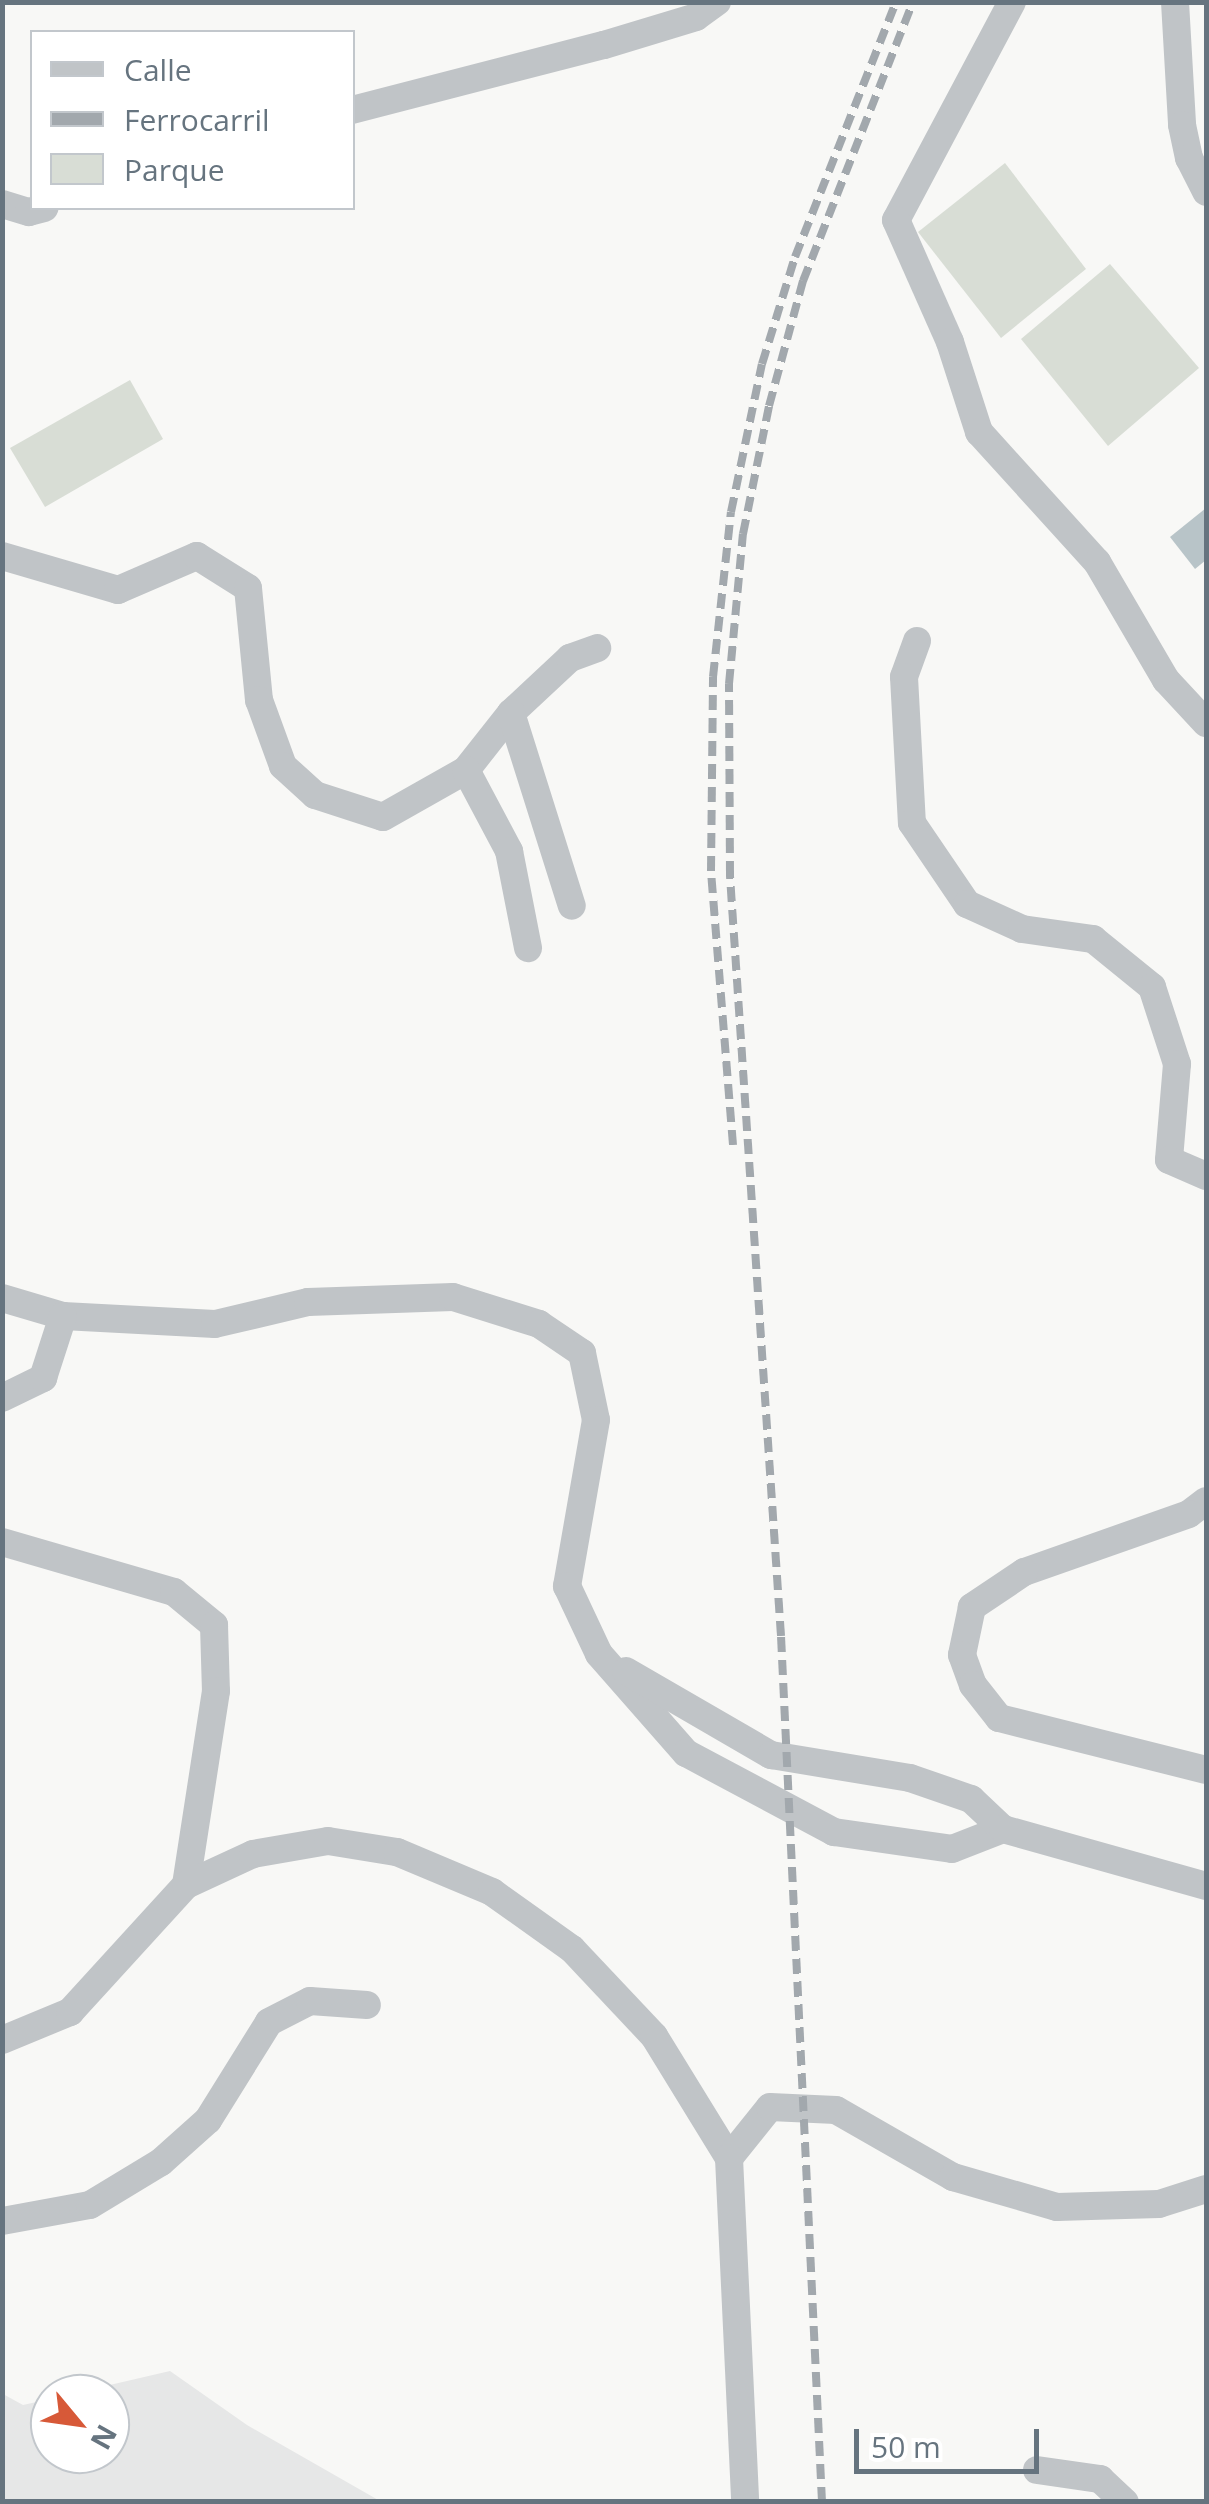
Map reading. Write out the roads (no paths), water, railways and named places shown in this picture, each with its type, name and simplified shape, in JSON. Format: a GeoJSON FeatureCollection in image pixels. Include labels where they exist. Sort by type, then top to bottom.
{"type":"FeatureCollection","features":[{"type":"Feature","properties":{"kind":"street"},"geometry":{"type":"LineString","coordinates":[[355,109],[604,45],[696,17],[717,2]]}},
{"type":"Feature","properties":{"kind":"street"},"geometry":{"type":"LineString","coordinates":[[1012,2],[896,220],[950,342],[980,432],[1097,562],[1166,680],[1206,722]]}},
{"type":"Feature","properties":{"kind":"street"},"geometry":{"type":"LineString","coordinates":[[1175,2],[1182,125],[1189,158],[1206,192]]}},
{"type":"Feature","properties":{"kind":"street"},"geometry":{"type":"LineString","coordinates":[[2,204],[29,212],[36,210]]}},
{"type":"Feature","properties":{"kind":"street"},"geometry":{"type":"LineString","coordinates":[[2,556],[118,590],[197,556],[248,588],[259,700],[283,766],[315,795],[383,816],[466,770],[511,713],[570,658],[596,648]]}},
{"type":"Feature","properties":{"kind":"street"},"geometry":{"type":"LineString","coordinates":[[917,640],[904,677],[912,823],[967,904],[1022,929],[1093,939],[1152,987],[1178,1064],[1169,1160],[1206,1176]]}},
{"type":"Feature","properties":{"kind":"street"},"geometry":{"type":"LineString","coordinates":[[511,713],[572,906]]}},
{"type":"Feature","properties":{"kind":"street"},"geometry":{"type":"LineString","coordinates":[[466,770],[510,851],[528,948]]}},
{"type":"Feature","properties":{"kind":"street"},"geometry":{"type":"LineString","coordinates":[[2,1298],[63,1316],[215,1324],[308,1302],[453,1297],[539,1324],[582,1353],[596,1420],[567,1586],[599,1654],[686,1752],[834,1832],[952,1849],[1003,1829]]}},
{"type":"Feature","properties":{"kind":"street"},"geometry":{"type":"LineString","coordinates":[[2,1398],[43,1378],[63,1316]]}},
{"type":"Feature","properties":{"kind":"street"},"geometry":{"type":"LineString","coordinates":[[1206,1500],[1189,1514],[1024,1572],[972,1607],[962,1655],[973,1685],[999,1718],[1206,1770]]}},
{"type":"Feature","properties":{"kind":"street"},"geometry":{"type":"LineString","coordinates":[[2,1542],[174,1592],[214,1625],[216,1691],[186,1885]]}},
{"type":"Feature","properties":{"kind":"street"},"geometry":{"type":"LineString","coordinates":[[599,1654],[771,1755],[910,1778],[971,1799],[1003,1829],[1206,1886]]}},
{"type":"Feature","properties":{"kind":"street"},"geometry":{"type":"LineString","coordinates":[[2,2040],[70,2012],[186,1885],[252,1854],[328,1841],[398,1852],[492,1892],[572,1949],[654,2036],[729,2158],[746,2502]]}},
{"type":"Feature","properties":{"kind":"street"},"geometry":{"type":"LineString","coordinates":[[2,2221],[90,2205],[162,2162],[208,2120],[268,2022],[310,2001],[367,2005]]}},
{"type":"Feature","properties":{"kind":"street"},"geometry":{"type":"LineString","coordinates":[[729,2158],[770,2107],[836,2110],[953,2177],[1057,2207],[1159,2204],[1206,2189]]}},
{"type":"Feature","properties":{"kind":"street"},"geometry":{"type":"LineString","coordinates":[[1037,2470],[1100,2479],[1125,2502]]}},
{"type":"Feature","properties":{"kind":"railway"},"geometry":{"type":"LineString","coordinates":[[733,1145],[711,871],[713,677],[731,512],[762,364],[795,257],[896,2]]}},
{"type":"Feature","properties":{"kind":"railway"},"geometry":{"type":"LineString","coordinates":[[822,2502],[781,1636],[730,876],[729,684],[743,534],[769,406],[803,281],[913,2]]}}]}
